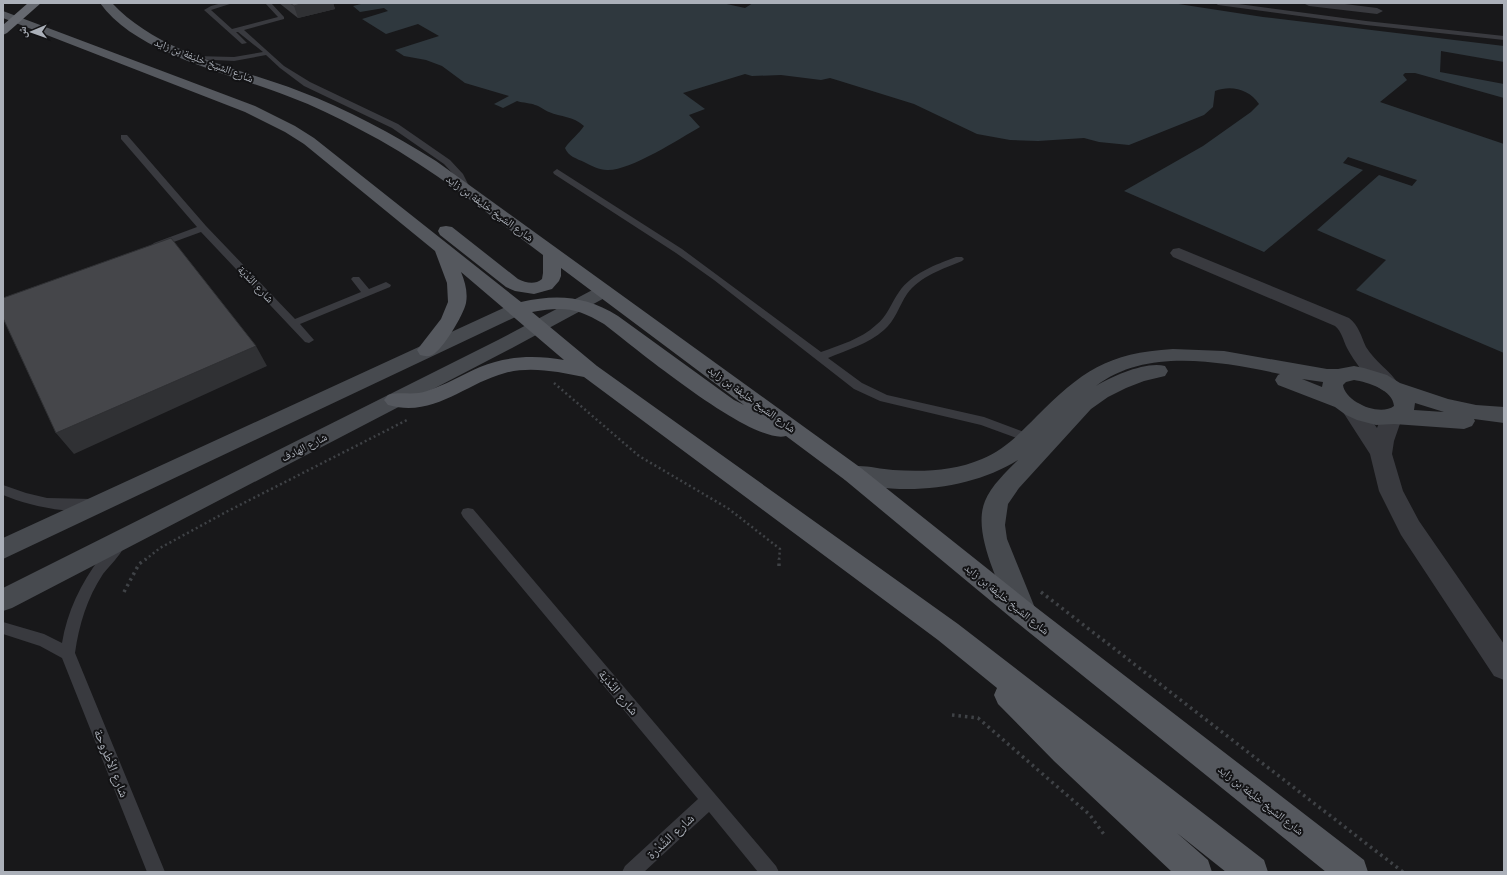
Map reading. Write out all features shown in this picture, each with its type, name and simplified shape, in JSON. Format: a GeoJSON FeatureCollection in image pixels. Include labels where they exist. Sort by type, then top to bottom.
{"type":"FeatureCollection","features":[{"type":"Feature","properties":{"kind":"highway"},"geometry":{"type":"LineString","coordinates":[[3,31],[35,3]]}},
{"type":"Feature","properties":{"kind":"main road","name":"شارع الشيخ خليفة بن زايد"},"geometry":{"type":"LineString","coordinates":[[106,3],[111,12],[132,28],[159,43],[195,58],[294,94],[340,114],[414,153],[431,164],[853,474],[1024,613],[1352,872]]}},
{"type":"Feature","properties":{"kind":"main road"},"geometry":{"type":"LineString","coordinates":[[3,14],[229,100],[271,118],[309,141],[539,326],[590,371],[948,632],[1252,872]]}},
{"type":"Feature","properties":{"kind":"main road"},"geometry":{"type":"LineString","coordinates":[[381,198],[404,204],[424,214],[517,287],[525,289],[534,288],[549,281],[552,276],[552,253]]}},
{"type":"Feature","properties":{"kind":"main road"},"geometry":{"type":"LineString","coordinates":[[427,350],[450,320],[456,307],[458,294],[456,282],[442,247]]}},
{"type":"Feature","properties":{"kind":"main road"},"geometry":{"type":"LineString","coordinates":[[517,308],[549,303],[579,305],[590,308],[611,320],[727,405],[759,422],[801,436]]}},
{"type":"Feature","properties":{"kind":"main road"},"geometry":{"type":"LineString","coordinates":[[396,400],[404,403],[425,401],[486,372],[518,364],[550,364],[590,371]]}},
{"type":"Feature","properties":{"kind":"main road"},"geometry":{"type":"LineString","coordinates":[[948,632],[1065,751],[1196,872]]}},
{"type":"Feature","properties":{"kind":"street"},"geometry":{"type":"LineString","coordinates":[[1309,3],[1377,11]]}},
{"type":"Feature","properties":{"kind":"street"},"geometry":{"type":"LineString","coordinates":[[1179,253],[1336,318],[1350,329],[1353,341],[1366,362],[1401,395],[1406,408],[1403,413],[1394,417],[1383,441],[1381,454]]}},
{"type":"Feature","properties":{"kind":"street","name":"شارع الهادف"},"geometry":{"type":"LineString","coordinates":[[3,600],[396,400],[604,292]]}},
{"type":"Feature","properties":{"kind":"street"},"geometry":{"type":"LineString","coordinates":[[3,549],[517,308]]}},
{"type":"Feature","properties":{"kind":"street"},"geometry":{"type":"LineString","coordinates":[[1353,341],[1350,358],[1340,375],[1333,381],[1332,387],[1334,394],[1347,406],[1373,439],[1381,454],[1391,491],[1410,528],[1504,667]]}},
{"type":"Feature","properties":{"kind":"street"},"geometry":{"type":"LineString","coordinates":[[853,474],[900,480],[923,480],[967,473],[986,466],[1010,454],[1084,383],[1110,368],[1142,359],[1180,356],[1212,357],[1257,363],[1310,374],[1364,374],[1375,377],[1391,386],[1451,407],[1474,412],[1504,415]]}},
{"type":"Feature","properties":{"kind":"street"},"geometry":{"type":"LineString","coordinates":[[1024,613],[995,539],[993,525],[996,502],[1011,482],[1084,404],[1097,393],[1118,382],[1169,369],[1213,369],[1272,377],[1304,386],[1368,416],[1455,420],[1504,426]]}},
{"type":"Feature","properties":{"kind":"lane"},"geometry":{"type":"LineString","coordinates":[[230,3],[207,10],[239,40],[259,55]]}},
{"type":"Feature","properties":{"kind":"lane"},"geometry":{"type":"LineString","coordinates":[[230,32],[282,18],[268,3]]}},
{"type":"Feature","properties":{"kind":"lane"},"geometry":{"type":"LineString","coordinates":[[1218,3],[1366,23],[1504,38]]}},
{"type":"Feature","properties":{"kind":"lane"},"geometry":{"type":"LineString","coordinates":[[239,29],[268,53],[282,67],[307,84],[381,118],[406,133],[454,169],[460,176],[468,192]]}},
{"type":"Feature","properties":{"kind":"lane"},"geometry":{"type":"LineString","coordinates":[[239,40],[248,37]]}},
{"type":"Feature","properties":{"kind":"lane"},"geometry":{"type":"LineString","coordinates":[[195,58],[229,60],[268,53]]}},
{"type":"Feature","properties":{"kind":"lane","name":"شارع النَّدْيَة"},"geometry":{"type":"LineString","coordinates":[[124,137],[203,228],[309,340]]}},
{"type":"Feature","properties":{"kind":"lane"},"geometry":{"type":"LineString","coordinates":[[557,172],[717,278],[820,357],[846,379],[884,398],[984,421],[1028,438]]}},
{"type":"Feature","properties":{"kind":"lane"},"geometry":{"type":"LineString","coordinates":[[151,247],[203,228]]}},
{"type":"Feature","properties":{"kind":"lane"},"geometry":{"type":"LineString","coordinates":[[820,357],[874,333],[887,320],[904,293],[914,281],[929,272],[959,259]]}},
{"type":"Feature","properties":{"kind":"lane"},"geometry":{"type":"LineString","coordinates":[[356,279],[367,293]]}},
{"type":"Feature","properties":{"kind":"lane"},"geometry":{"type":"LineString","coordinates":[[293,323],[386,285]]}},
{"type":"Feature","properties":{"kind":"lane"},"geometry":{"type":"LineString","coordinates":[[3,490],[30,500],[46,503],[100,503]]}},
{"type":"Feature","properties":{"kind":"lane","name":"شارع النَّدْيَة"},"geometry":{"type":"LineString","coordinates":[[468,512],[770,872]]}},
{"type":"Feature","properties":{"kind":"lane","name":"شارع الأطروحة"},"geometry":{"type":"LineString","coordinates":[[126,538],[100,568],[84,594],[75,613],[70,634],[68,653],[156,872]]}},
{"type":"Feature","properties":{"kind":"lane"},"geometry":{"type":"LineString","coordinates":[[3,628],[44,641],[68,653]]}},
{"type":"Feature","properties":{"kind":"lane","name":"شارع الشَّدْرة"},"geometry":{"type":"LineString","coordinates":[[631,872],[709,800]]}},
{"type":"Feature","properties":{"kind":"path"},"geometry":{"type":"LineString","coordinates":[[549,378],[639,456],[729,509],[780,549],[779,566]]}},
{"type":"Feature","properties":{"kind":"path"},"geometry":{"type":"LineString","coordinates":[[124,592],[139,564],[160,548],[228,511],[412,418]]}},
{"type":"Feature","properties":{"kind":"path"},"geometry":{"type":"LineString","coordinates":[[1038,589],[1403,872]]}},
{"type":"Feature","properties":{"kind":"path"},"geometry":{"type":"LineString","coordinates":[[952,715],[978,718],[1090,815],[1105,836]]}},
{"type":"Feature","properties":{"kind":"shaded area"},"geometry":{"type":"Polygon","coordinates":[[[365,3],[722,3],[745,8],[753,3],[1172,3],[1263,17],[1504,46],[1504,62],[1441,51],[1440,72],[1504,84],[1504,98],[1415,73],[1405,73],[1403,75],[1407,80],[1380,102],[1504,144],[1504,353],[1356,290],[1386,260],[1317,230],[1379,175],[1412,186],[1417,180],[1348,157],[1343,163],[1363,170],[1264,252],[1124,191],[1203,146],[1251,112],[1259,104],[1250,95],[1239,90],[1227,88],[1215,91],[1213,107],[1204,115],[1129,145],[1099,142],[1084,138],[1038,141],[1010,140],[977,134],[914,104],[830,78],[821,80],[781,75],[752,76],[745,74],[683,93],[705,109],[689,115],[700,127],[641,160],[617,169],[604,170],[596,168],[570,155],[566,151],[565,148],[584,126],[580,123],[571,118],[553,114],[537,106],[517,101],[503,108],[494,104],[509,96],[465,83],[442,66],[426,60],[404,56],[395,50],[439,36],[418,24],[386,34],[362,19],[388,11],[384,8],[360,12],[353,6],[365,3]]]}},
{"type":"Feature","properties":{"kind":"building"},"geometry":{"type":"Polygon","coordinates":[[[290,3],[304,3],[294,6],[290,3]]]}},
{"type":"Feature","properties":{"kind":"building"},"geometry":{"type":"Polygon","coordinates":[[[171,238],[256,346],[56,433],[3,318],[3,298],[171,238]]]}}]}
